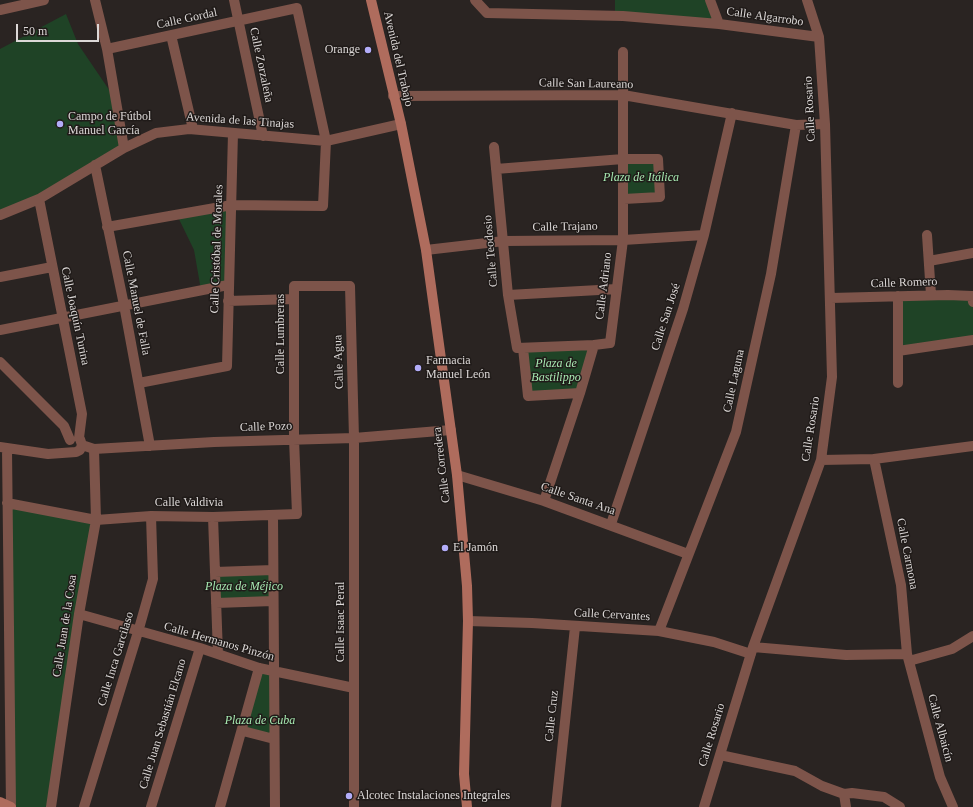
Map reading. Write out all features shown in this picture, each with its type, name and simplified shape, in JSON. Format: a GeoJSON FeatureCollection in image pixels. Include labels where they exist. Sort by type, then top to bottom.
{"type":"FeatureCollection","features":[{"type":"Feature","properties":{"kind":"street"},"geometry":{"type":"LineString","coordinates":[[0,10],[44,0]]}},
{"type":"Feature","properties":{"kind":"street"},"geometry":{"type":"LineString","coordinates":[[95,0],[107,49],[124,148]]}},
{"type":"Feature","properties":{"kind":"street","name":"Calle Zorzaleña"},"geometry":{"type":"LineString","coordinates":[[234,0],[263,136]]}},
{"type":"Feature","properties":{"kind":"street","name":"Avenida del Trabajo"},"geometry":{"type":"LineString","coordinates":[[371,0],[401,124]]}},
{"type":"Feature","properties":{"kind":"street","name":"Calle Algarrobo"},"geometry":{"type":"LineString","coordinates":[[475,0],[487,13],[615,16],[719,24],[819,37]]}},
{"type":"Feature","properties":{"kind":"street"},"geometry":{"type":"LineString","coordinates":[[710,0],[719,24]]}},
{"type":"Feature","properties":{"kind":"street","name":"Calle Rosario"},"geometry":{"type":"LineString","coordinates":[[704,807],[752,651],[821,460],[832,377],[825,124],[819,37],[807,0]]}},
{"type":"Feature","properties":{"kind":"street","name":"Calle Gordal"},"geometry":{"type":"LineString","coordinates":[[107,49],[297,8],[326,141]]}},
{"type":"Feature","properties":{"kind":"street"},"geometry":{"type":"LineString","coordinates":[[171,35],[193,130]]}},
{"type":"Feature","properties":{"kind":"street","name":"Calle Adriano"},"geometry":{"type":"LineString","coordinates":[[594,345],[610,343],[623,240],[623,52]]}},
{"type":"Feature","properties":{"kind":"street","name":"Calle San Laureano"},"geometry":{"type":"LineString","coordinates":[[393,96],[623,95],[732,112],[796,125],[825,124]]}},
{"type":"Feature","properties":{"kind":"street","name":"Calle San José"},"geometry":{"type":"LineString","coordinates":[[611,524],[683,309],[704,235],[732,112]]}},
{"type":"Feature","properties":{"kind":"street","name":"Avenida de las Tinajas"},"geometry":{"type":"LineString","coordinates":[[0,215],[39,198],[124,148],[156,133],[193,130],[326,141],[401,124]]}},
{"type":"Feature","properties":{"kind":"street","name":"Calle Corredera"},"geometry":{"type":"LineString","coordinates":[[401,124],[426,250],[457,475],[468,586],[464,774],[467,807]]}},
{"type":"Feature","properties":{"kind":"street","name":"Calle Laguna"},"geometry":{"type":"LineString","coordinates":[[659,631],[736,432],[771,274],[796,125]]}},
{"type":"Feature","properties":{"kind":"street","name":"Calle Cristóbal de Morales"},"geometry":{"type":"LineString","coordinates":[[139,383],[226,366],[233,133]]}},
{"type":"Feature","properties":{"kind":"street"},"geometry":{"type":"LineString","coordinates":[[107,227],[232,205],[323,206],[326,141]]}},
{"type":"Feature","properties":{"kind":"street","name":"Calle Teodosio"},"geometry":{"type":"LineString","coordinates":[[494,147],[508,295],[517,348],[523,348]]}},
{"type":"Feature","properties":{"kind":"street"},"geometry":{"type":"LineString","coordinates":[[496,169],[623,159],[658,159],[660,196],[624,199]]}},
{"type":"Feature","properties":{"kind":"street","name":"Calle Manuel de Falla"},"geometry":{"type":"LineString","coordinates":[[95,165],[124,305],[150,446]]}},
{"type":"Feature","properties":{"kind":"street","name":"Calle Joaquín Turina"},"geometry":{"type":"LineString","coordinates":[[39,198],[82,414],[74,444]]}},
{"type":"Feature","properties":{"kind":"street","name":"Calle Trajano"},"geometry":{"type":"LineString","coordinates":[[426,250],[504,241],[623,240],[704,235]]}},
{"type":"Feature","properties":{"kind":"street"},"geometry":{"type":"LineString","coordinates":[[926,235],[931,295]]}},
{"type":"Feature","properties":{"kind":"street"},"geometry":{"type":"LineString","coordinates":[[928,260],[973,253]]}},
{"type":"Feature","properties":{"kind":"street"},"geometry":{"type":"LineString","coordinates":[[0,277],[52,267]]}},
{"type":"Feature","properties":{"kind":"street"},"geometry":{"type":"LineString","coordinates":[[0,330],[228,285]]}},
{"type":"Feature","properties":{"kind":"street","name":"Calle Lumbreras"},"geometry":{"type":"LineString","coordinates":[[294,439],[294,286],[350,286]]}},
{"type":"Feature","properties":{"kind":"street","name":"Calle Agua"},"geometry":{"type":"LineString","coordinates":[[350,286],[354,438]]}},
{"type":"Feature","properties":{"kind":"street"},"geometry":{"type":"LineString","coordinates":[[508,295],[617,289]]}},
{"type":"Feature","properties":{"kind":"street","name":"Calle Romero"},"geometry":{"type":"LineString","coordinates":[[831,298],[931,295],[972,296],[973,302]]}},
{"type":"Feature","properties":{"kind":"street"},"geometry":{"type":"LineString","coordinates":[[898,296],[898,383]]}},
{"type":"Feature","properties":{"kind":"street"},"geometry":{"type":"LineString","coordinates":[[228,301],[294,299]]}},
{"type":"Feature","properties":{"kind":"street"},"geometry":{"type":"LineString","coordinates":[[898,350],[973,340]]}},
{"type":"Feature","properties":{"kind":"street"},"geometry":{"type":"LineString","coordinates":[[544,501],[580,394],[594,345],[523,348],[528,396],[580,394]]}},
{"type":"Feature","properties":{"kind":"street"},"geometry":{"type":"LineString","coordinates":[[0,362],[64,426],[74,444],[48,454],[4,448],[7,503],[4,603],[11,807],[0,802]]}},
{"type":"Feature","properties":{"kind":"street","name":"Calle Pozo"},"geometry":{"type":"LineString","coordinates":[[74,444],[94,449],[294,439],[354,438],[451,430]]}},
{"type":"Feature","properties":{"kind":"street","name":"Calle Isaac Peral"},"geometry":{"type":"LineString","coordinates":[[354,438],[354,807]]}},
{"type":"Feature","properties":{"kind":"street","name":"Calle Valdivia"},"geometry":{"type":"LineString","coordinates":[[7,503],[96,520],[151,516],[213,517],[297,514],[294,439]]}},
{"type":"Feature","properties":{"kind":"street"},"geometry":{"type":"LineString","coordinates":[[821,460],[874,459],[973,446]]}},
{"type":"Feature","properties":{"kind":"street","name":"Calle Juan de la Cosa"},"geometry":{"type":"LineString","coordinates":[[51,807],[79,614],[96,520],[94,449]]}},
{"type":"Feature","properties":{"kind":"street","name":"Calle Carmona"},"geometry":{"type":"LineString","coordinates":[[874,459],[901,585],[908,658]]}},
{"type":"Feature","properties":{"kind":"street","name":"Calle Santa Ana"},"geometry":{"type":"LineString","coordinates":[[457,475],[544,501],[611,524],[688,554]]}},
{"type":"Feature","properties":{"kind":"street"},"geometry":{"type":"LineString","coordinates":[[273,515],[275,807]]}},
{"type":"Feature","properties":{"kind":"street","name":"Calle Inca Garcilaso"},"geometry":{"type":"LineString","coordinates":[[84,807],[153,579],[151,516]]}},
{"type":"Feature","properties":{"kind":"street"},"geometry":{"type":"LineString","coordinates":[[213,517],[218,654]]}},
{"type":"Feature","properties":{"kind":"street"},"geometry":{"type":"LineString","coordinates":[[215,572],[273,570]]}},
{"type":"Feature","properties":{"kind":"street"},"geometry":{"type":"LineString","coordinates":[[216,603],[273,601]]}},
{"type":"Feature","properties":{"kind":"street","name":"Calle Hermanos Pinzón"},"geometry":{"type":"LineString","coordinates":[[79,614],[138,632],[200,648],[259,668],[354,688]]}},
{"type":"Feature","properties":{"kind":"street","name":"Calle Cervantes"},"geometry":{"type":"LineString","coordinates":[[468,622],[532,623],[575,627],[659,631],[752,651],[790,650],[846,655],[908,658],[952,649],[973,636]]}},
{"type":"Feature","properties":{"kind":"street","name":"Calle Cruz"},"geometry":{"type":"LineString","coordinates":[[556,807],[575,627]]}},
{"type":"Feature","properties":{"kind":"street","name":"Calle Juan Sebastián Elcano"},"geometry":{"type":"LineString","coordinates":[[151,807],[200,648]]}},
{"type":"Feature","properties":{"kind":"street","name":"Calle Albaicín"},"geometry":{"type":"LineString","coordinates":[[908,658],[940,777],[953,807]]}},
{"type":"Feature","properties":{"kind":"street"},"geometry":{"type":"LineString","coordinates":[[220,807],[243,730],[259,668]]}},
{"type":"Feature","properties":{"kind":"street"},"geometry":{"type":"LineString","coordinates":[[243,730],[274,739]]}},
{"type":"Feature","properties":{"kind":"street"},"geometry":{"type":"LineString","coordinates":[[720,755],[795,771],[822,786],[844,794],[852,793],[884,797],[900,807]]}},
{"type":"Feature","properties":{"kind":"street"},"geometry":{"type":"LineString","coordinates":[[844,794],[846,807]]}},
{"type":"Feature","properties":{"kind":"green space"},"geometry":{"type":"Polygon","coordinates":[[[615,0],[710,0],[719,24],[615,16],[615,0]]]}},
{"type":"Feature","properties":{"kind":"green space","name":"Campo de Fútbol Manuel García"},"geometry":{"type":"Polygon","coordinates":[[[66,14],[78,44],[116,100],[124,148],[0,215],[0,49],[66,14]]]}},
{"type":"Feature","properties":{"kind":"green space","name":"Plaza de Itálica"},"geometry":{"type":"Polygon","coordinates":[[[623,159],[658,159],[660,197],[624,199],[623,159]]]}},
{"type":"Feature","properties":{"kind":"green space"},"geometry":{"type":"Polygon","coordinates":[[[232,205],[228,285],[201,290],[194,250],[177,215],[232,205]]]}},
{"type":"Feature","properties":{"kind":"green space"},"geometry":{"type":"Polygon","coordinates":[[[948,295],[973,302],[973,340],[898,351],[898,296],[948,295]]]}},
{"type":"Feature","properties":{"kind":"green space","name":"Plaza de Bastilippo"},"geometry":{"type":"Polygon","coordinates":[[[594,345],[580,393],[528,396],[523,348],[594,345]]]}},
{"type":"Feature","properties":{"kind":"green space"},"geometry":{"type":"Polygon","coordinates":[[[7,503],[96,520],[51,807],[11,807],[7,503]]]}},
{"type":"Feature","properties":{"kind":"green space","name":"Plaza de Méjico"},"geometry":{"type":"Polygon","coordinates":[[[273,570],[273,601],[216,603],[215,572],[273,570]]]}},
{"type":"Feature","properties":{"kind":"green space","name":"Plaza de Cuba"},"geometry":{"type":"Polygon","coordinates":[[[259,668],[274,671],[274,739],[243,731],[259,668]]]}},
{"type":"Feature","properties":{"kind":"place","name":"Orange"},"geometry":{"type":"Point","coordinates":[368,50]}},
{"type":"Feature","properties":{"kind":"place","name":"Campo de Fútbol Manuel García"},"geometry":{"type":"Point","coordinates":[60,124]}},
{"type":"Feature","properties":{"kind":"place","name":"Farmacia Manuel León"},"geometry":{"type":"Point","coordinates":[418,368]}},
{"type":"Feature","properties":{"kind":"place","name":"El Jamón"},"geometry":{"type":"Point","coordinates":[445,548]}},
{"type":"Feature","properties":{"kind":"place","name":"Alcotec Instalaciones Integrales"},"geometry":{"type":"Point","coordinates":[349,796]}}]}
